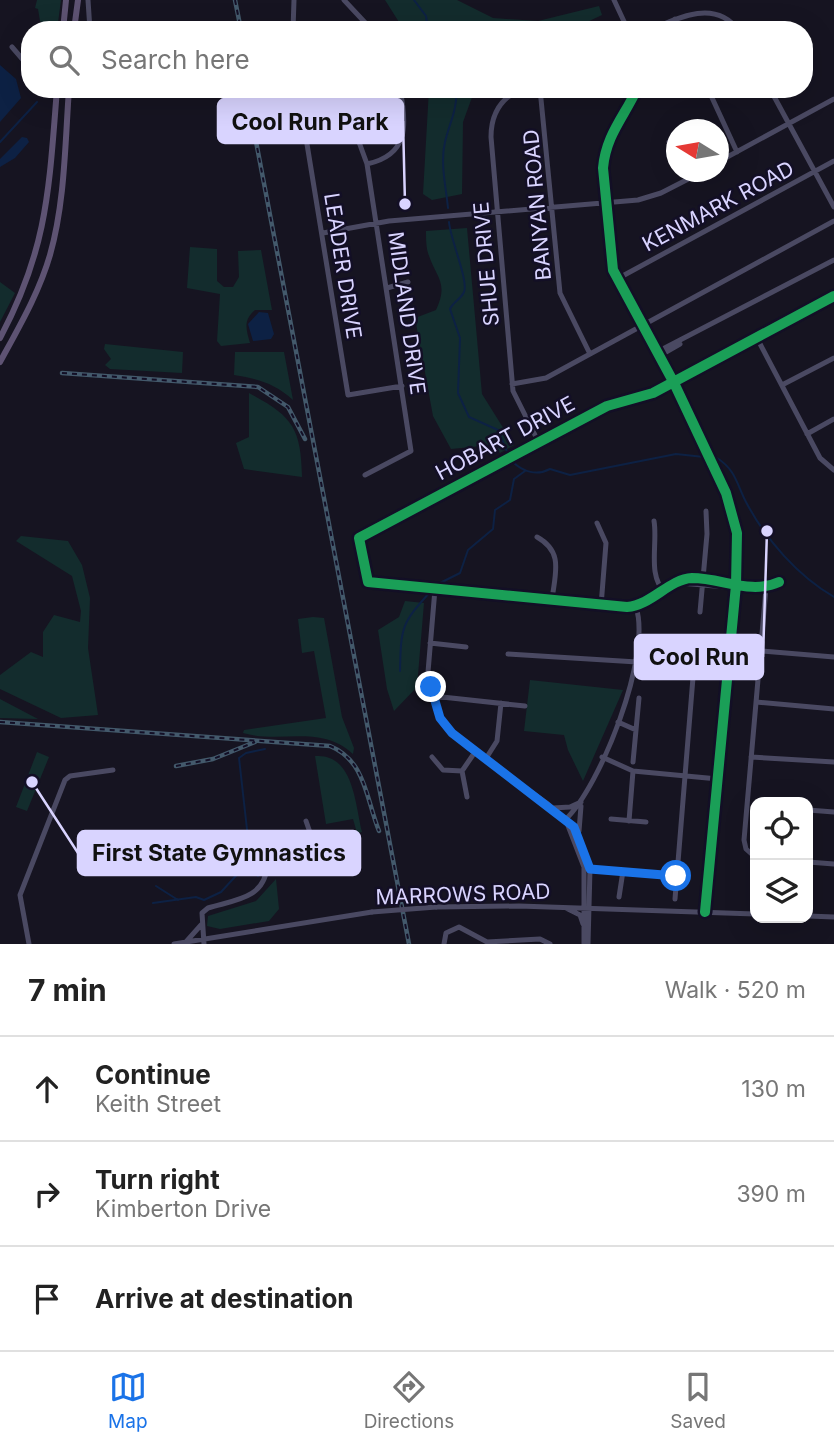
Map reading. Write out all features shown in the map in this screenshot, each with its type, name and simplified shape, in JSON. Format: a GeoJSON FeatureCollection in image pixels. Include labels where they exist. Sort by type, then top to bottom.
{"type":"FeatureCollection","features":[{"type":"Feature","properties":{"kind":"main road"},"geometry":{"type":"LineString","coordinates":[[64,21],[66,0]]}},
{"type":"Feature","properties":{"kind":"main road"},"geometry":{"type":"LineString","coordinates":[[75,21],[78,0]]}},
{"type":"Feature","properties":{"kind":"main road"},"geometry":{"type":"LineString","coordinates":[[0,338],[24,291],[39,245],[49,187],[56,98]]}},
{"type":"Feature","properties":{"kind":"main road"},"geometry":{"type":"LineString","coordinates":[[0,362],[30,308],[50,254],[60,205],[68,98]]}},
{"type":"Feature","properties":{"kind":"street"},"geometry":{"type":"LineString","coordinates":[[88,0],[89,21]]}},
{"type":"Feature","properties":{"kind":"street"},"geometry":{"type":"LineString","coordinates":[[293,21],[294,0]]}},
{"type":"Feature","properties":{"kind":"street"},"geometry":{"type":"LineString","coordinates":[[344,0],[364,21]]}},
{"type":"Feature","properties":{"kind":"street"},"geometry":{"type":"LineString","coordinates":[[614,0],[624,21]]}},
{"type":"Feature","properties":{"kind":"street"},"geometry":{"type":"LineString","coordinates":[[671,21],[696,9],[713,9],[727,15],[731,21]]}},
{"type":"Feature","properties":{"kind":"street"},"geometry":{"type":"LineString","coordinates":[[12,47],[21,58]]}},
{"type":"Feature","properties":{"kind":"street","name":"LEADER DRIVE"},"geometry":{"type":"LineString","coordinates":[[300,98],[348,395],[402,386]]}},
{"type":"Feature","properties":{"kind":"street","name":"MIDLAND DRIVE"},"geometry":{"type":"LineString","coordinates":[[346,98],[367,164],[378,223],[411,451],[365,475]]}},
{"type":"Feature","properties":{"kind":"street"},"geometry":{"type":"LineString","coordinates":[[367,164],[387,159],[401,143],[404,119],[401,98]]}},
{"type":"Feature","properties":{"kind":"street","name":"SHUE DRIVE"},"geometry":{"type":"LineString","coordinates":[[510,98],[500,105],[492,124],[512,384],[516,401],[538,443]]}},
{"type":"Feature","properties":{"kind":"street","name":"BANYAN ROAD"},"geometry":{"type":"LineString","coordinates":[[541,98],[561,298],[590,354]]}},
{"type":"Feature","properties":{"kind":"street"},"geometry":{"type":"LineString","coordinates":[[632,98],[615,125],[607,145],[603,168],[611,265],[674,383],[732,510],[738,546],[705,912]]}},
{"type":"Feature","properties":{"kind":"street"},"geometry":{"type":"LineString","coordinates":[[712,98],[737,152]]}},
{"type":"Feature","properties":{"kind":"street"},"geometry":{"type":"LineString","coordinates":[[775,98],[834,207]]}},
{"type":"Feature","properties":{"kind":"street"},"geometry":{"type":"LineString","coordinates":[[729,156],[834,99]]}},
{"type":"Feature","properties":{"kind":"street","name":"KENMARK ROAD"},"geometry":{"type":"LineString","coordinates":[[617,279],[834,161]]}},
{"type":"Feature","properties":{"kind":"street"},"geometry":{"type":"LineString","coordinates":[[323,233],[378,223],[653,196],[676,182]]}},
{"type":"Feature","properties":{"kind":"street"},"geometry":{"type":"LineString","coordinates":[[512,384],[546,378],[834,221]]}},
{"type":"Feature","properties":{"kind":"street"},"geometry":{"type":"LineString","coordinates":[[658,354],[834,260]]}},
{"type":"Feature","properties":{"kind":"street"},"geometry":{"type":"LineString","coordinates":[[387,288],[408,282]]}},
{"type":"Feature","properties":{"kind":"street","name":"HOBART DRIVE"},"geometry":{"type":"LineString","coordinates":[[435,589],[368,582],[359,538],[613,403],[644,397],[674,383],[834,296]]}},
{"type":"Feature","properties":{"kind":"street"},"geometry":{"type":"LineString","coordinates":[[658,354],[669,351],[701,331]]}},
{"type":"Feature","properties":{"kind":"street"},"geometry":{"type":"LineString","coordinates":[[757,338],[822,462],[834,470]]}},
{"type":"Feature","properties":{"kind":"street"},"geometry":{"type":"LineString","coordinates":[[666,369],[669,351]]}},
{"type":"Feature","properties":{"kind":"street"},"geometry":{"type":"LineString","coordinates":[[782,385],[834,358]]}},
{"type":"Feature","properties":{"kind":"street"},"geometry":{"type":"LineString","coordinates":[[807,434],[834,419]]}},
{"type":"Feature","properties":{"kind":"street"},"geometry":{"type":"LineString","coordinates":[[700,612],[706,511]]}},
{"type":"Feature","properties":{"kind":"street"},"geometry":{"type":"LineString","coordinates":[[654,521],[657,536],[655,576],[665,592]]}},
{"type":"Feature","properties":{"kind":"street"},"geometry":{"type":"LineString","coordinates":[[597,523],[607,543],[601,606]]}},
{"type":"Feature","properties":{"kind":"street"},"geometry":{"type":"LineString","coordinates":[[537,537],[552,547],[555,556],[552,600]]}},
{"type":"Feature","properties":{"kind":"street"},"geometry":{"type":"LineString","coordinates":[[581,839],[550,806],[485,760],[445,724],[432,696],[428,672],[435,589],[601,606],[636,607],[677,583],[691,578],[703,582],[766,588],[779,582]]}},
{"type":"Feature","properties":{"kind":"street"},"geometry":{"type":"LineString","coordinates":[[750,853],[744,840],[766,588]]}},
{"type":"Feature","properties":{"kind":"street"},"geometry":{"type":"LineString","coordinates":[[586,944],[587,869],[578,823],[583,800],[633,687],[640,624],[636,607]]}},
{"type":"Feature","properties":{"kind":"street"},"geometry":{"type":"LineString","coordinates":[[429,643],[466,647]]}},
{"type":"Feature","properties":{"kind":"street"},"geometry":{"type":"LineString","coordinates":[[761,651],[834,657]]}},
{"type":"Feature","properties":{"kind":"street"},"geometry":{"type":"LineString","coordinates":[[675,899],[695,653]]}},
{"type":"Feature","properties":{"kind":"street"},"geometry":{"type":"LineString","coordinates":[[508,654],[637,662],[693,669]]}},
{"type":"Feature","properties":{"kind":"street"},"geometry":{"type":"LineString","coordinates":[[432,696],[525,706]]}},
{"type":"Feature","properties":{"kind":"street"},"geometry":{"type":"LineString","coordinates":[[634,762],[639,698]]}},
{"type":"Feature","properties":{"kind":"street"},"geometry":{"type":"LineString","coordinates":[[756,702],[834,709]]}},
{"type":"Feature","properties":{"kind":"street"},"geometry":{"type":"LineString","coordinates":[[485,760],[497,741],[501,703]]}},
{"type":"Feature","properties":{"kind":"street"},"geometry":{"type":"LineString","coordinates":[[618,722],[636,730]]}},
{"type":"Feature","properties":{"kind":"street"},"geometry":{"type":"LineString","coordinates":[[467,797],[463,771],[475,752]]}},
{"type":"Feature","properties":{"kind":"street"},"geometry":{"type":"LineString","coordinates":[[432,757],[443,769],[463,771]]}},
{"type":"Feature","properties":{"kind":"street"},"geometry":{"type":"LineString","coordinates":[[602,757],[633,771],[718,779]]}},
{"type":"Feature","properties":{"kind":"street"},"geometry":{"type":"LineString","coordinates":[[751,757],[834,762]]}},
{"type":"Feature","properties":{"kind":"street"},"geometry":{"type":"LineString","coordinates":[[29,944],[20,895],[65,780],[70,776],[113,770]]}},
{"type":"Feature","properties":{"kind":"street"},"geometry":{"type":"LineString","coordinates":[[629,821],[633,771]]}},
{"type":"Feature","properties":{"kind":"street"},"geometry":{"type":"LineString","coordinates":[[550,806],[570,807],[583,800]]}},
{"type":"Feature","properties":{"kind":"street"},"geometry":{"type":"LineString","coordinates":[[565,820],[583,800]]}},
{"type":"Feature","properties":{"kind":"street"},"geometry":{"type":"LineString","coordinates":[[813,810],[834,812]]}},
{"type":"Feature","properties":{"kind":"street"},"geometry":{"type":"LineString","coordinates":[[611,819],[646,822]]}},
{"type":"Feature","properties":{"kind":"street"},"geometry":{"type":"LineString","coordinates":[[565,820],[587,869]]}},
{"type":"Feature","properties":{"kind":"street"},"geometry":{"type":"LineString","coordinates":[[221,844],[236,856],[267,867],[292,861],[313,841],[306,821]]}},
{"type":"Feature","properties":{"kind":"street"},"geometry":{"type":"LineString","coordinates":[[813,862],[834,864]]}},
{"type":"Feature","properties":{"kind":"street"},"geometry":{"type":"LineString","coordinates":[[204,942],[202,913],[208,908],[243,898],[258,890],[264,881],[267,867]]}},
{"type":"Feature","properties":{"kind":"street"},"geometry":{"type":"LineString","coordinates":[[587,869],[676,876]]}},
{"type":"Feature","properties":{"kind":"street"},"geometry":{"type":"LineString","coordinates":[[619,897],[623,871]]}},
{"type":"Feature","properties":{"kind":"street","name":"MARROWS ROAD"},"geometry":{"type":"LineString","coordinates":[[174,944],[204,942],[372,912],[436,906],[563,907],[750,914]]}},
{"type":"Feature","properties":{"kind":"street"},"geometry":{"type":"LineString","coordinates":[[563,907],[580,915],[587,931]]}},
{"type":"Feature","properties":{"kind":"street"},"geometry":{"type":"LineString","coordinates":[[587,931],[594,918],[608,909]]}},
{"type":"Feature","properties":{"kind":"street"},"geometry":{"type":"LineString","coordinates":[[813,916],[834,917]]}},
{"type":"Feature","properties":{"kind":"street"},"geometry":{"type":"LineString","coordinates":[[185,943],[201,925]]}},
{"type":"Feature","properties":{"kind":"street"},"geometry":{"type":"LineString","coordinates":[[444,944],[446,933],[459,927],[494,943],[540,939],[550,944]]}},
{"type":"Feature","properties":{"kind":"street"},"geometry":{"type":"LineString","coordinates":[[215,944],[221,937]]}},
{"type":"Feature","properties":{"kind":"green space"},"geometry":{"type":"Polygon","coordinates":[[[37,0],[61,0],[58,21],[40,21],[38,9],[35,8],[37,0]]]}},
{"type":"Feature","properties":{"kind":"green space"},"geometry":{"type":"Polygon","coordinates":[[[385,0],[457,0],[493,18],[538,21],[398,21],[385,0]]]}},
{"type":"Feature","properties":{"kind":"green space"},"geometry":{"type":"Polygon","coordinates":[[[599,6],[602,15],[589,21],[538,21],[599,6]]]}},
{"type":"Feature","properties":{"kind":"green space"},"geometry":{"type":"Polygon","coordinates":[[[428,98],[472,98],[463,122],[462,194],[432,200],[423,194],[428,98]]]}},
{"type":"Feature","properties":{"kind":"green space"},"geometry":{"type":"Polygon","coordinates":[[[467,228],[482,394],[514,445],[500,453],[492,445],[451,449],[433,416],[415,318],[436,310],[440,301],[440,280],[428,253],[426,231],[467,228]]]}},
{"type":"Feature","properties":{"kind":"green space"},"geometry":{"type":"Polygon","coordinates":[[[190,247],[217,249],[217,281],[224,287],[233,287],[239,277],[238,251],[261,250],[272,310],[255,310],[249,317],[247,329],[250,343],[221,346],[217,341],[220,294],[187,288],[190,247]]]}},
{"type":"Feature","properties":{"kind":"green space"},"geometry":{"type":"Polygon","coordinates":[[[0,282],[15,293],[0,322],[0,282]]]}},
{"type":"Feature","properties":{"kind":"green space"},"geometry":{"type":"Polygon","coordinates":[[[105,344],[183,352],[182,373],[110,369],[105,365],[111,359],[104,349],[105,344]]]}},
{"type":"Feature","properties":{"kind":"green space"},"geometry":{"type":"Polygon","coordinates":[[[235,352],[284,352],[293,400],[279,389],[265,383],[234,375],[235,352]]]}},
{"type":"Feature","properties":{"kind":"green space"},"geometry":{"type":"Polygon","coordinates":[[[249,393],[275,409],[291,425],[299,446],[302,477],[244,469],[236,443],[249,437],[249,393]]]}},
{"type":"Feature","properties":{"kind":"green space"},"geometry":{"type":"Polygon","coordinates":[[[21,536],[68,541],[82,565],[90,598],[88,648],[98,715],[61,718],[0,689],[0,675],[31,652],[43,657],[43,632],[54,615],[80,622],[81,611],[72,576],[16,541],[21,536]]]}},
{"type":"Feature","properties":{"kind":"green space"},"geometry":{"type":"Polygon","coordinates":[[[405,601],[424,603],[417,687],[394,711],[387,689],[378,630],[399,617],[405,601]]]}},
{"type":"Feature","properties":{"kind":"green space"},"geometry":{"type":"Polygon","coordinates":[[[324,618],[342,717],[354,748],[353,754],[340,745],[314,737],[272,737],[243,733],[244,730],[326,718],[314,651],[302,653],[298,619],[324,618]]]}},
{"type":"Feature","properties":{"kind":"green space"},"geometry":{"type":"Polygon","coordinates":[[[530,680],[623,690],[583,781],[564,735],[524,731],[530,680]]]}},
{"type":"Feature","properties":{"kind":"green space"},"geometry":{"type":"Polygon","coordinates":[[[0,699],[38,719],[0,718],[0,699]]]}},
{"type":"Feature","properties":{"kind":"green space"},"geometry":{"type":"Polygon","coordinates":[[[37,752],[49,757],[27,811],[16,807],[37,752]]]}},
{"type":"Feature","properties":{"kind":"green space"},"geometry":{"type":"Polygon","coordinates":[[[315,756],[328,757],[338,763],[345,772],[351,783],[362,832],[357,833],[353,819],[326,824],[315,756]]]}},
{"type":"Feature","properties":{"kind":"green space"},"geometry":{"type":"Polygon","coordinates":[[[276,879],[279,909],[269,921],[220,929],[207,926],[208,916],[256,901],[276,879]]]}},
{"type":"Feature","properties":{"kind":"water"},"geometry":{"type":"Polygon","coordinates":[[[0,65],[16,79],[21,98],[0,122],[0,65]]]}},
{"type":"Feature","properties":{"kind":"water"},"geometry":{"type":"Polygon","coordinates":[[[22,137],[29,142],[15,158],[0,167],[0,159],[22,137]]]}},
{"type":"Feature","properties":{"kind":"water"},"geometry":{"type":"Polygon","coordinates":[[[259,312],[268,313],[274,334],[271,339],[253,341],[248,324],[259,312]]]}},
{"type":"Feature","properties":{"kind":"waterway"},"geometry":{"type":"LineString","coordinates":[[414,0],[427,21]]}},
{"type":"Feature","properties":{"kind":"waterway"},"geometry":{"type":"LineString","coordinates":[[448,208],[443,167],[444,150],[456,98]]}},
{"type":"Feature","properties":{"kind":"waterway"},"geometry":{"type":"LineString","coordinates":[[0,142],[37,102]]}},
{"type":"Feature","properties":{"kind":"waterway"},"geometry":{"type":"LineString","coordinates":[[449,222],[465,287],[463,294],[450,309],[460,338],[458,393],[469,417],[498,430],[508,454]]}},
{"type":"Feature","properties":{"kind":"waterway"},"geometry":{"type":"LineString","coordinates":[[513,462],[530,472],[550,469],[570,475],[676,454],[704,457]]}},
{"type":"Feature","properties":{"kind":"waterway"},"geometry":{"type":"LineString","coordinates":[[717,458],[732,473],[754,516],[773,543],[808,579],[834,597]]}},
{"type":"Feature","properties":{"kind":"waterway"},"geometry":{"type":"LineString","coordinates":[[436,585],[460,573],[468,550],[493,529],[495,510],[510,500],[514,479],[525,471]]}},
{"type":"Feature","properties":{"kind":"waterway"},"geometry":{"type":"LineString","coordinates":[[400,671],[402,635],[408,619],[431,591]]}},
{"type":"Feature","properties":{"kind":"waterway"},"geometry":{"type":"LineString","coordinates":[[250,856],[239,758],[246,753],[265,749]]}},
{"type":"Feature","properties":{"kind":"waterway"},"geometry":{"type":"LineString","coordinates":[[153,903],[196,897],[204,900],[221,892],[245,866],[258,876]]}},
{"type":"Feature","properties":{"kind":"waterway"},"geometry":{"type":"LineString","coordinates":[[156,886],[178,900]]}},
{"type":"Feature","properties":{"kind":"railway"},"geometry":{"type":"LineString","coordinates":[[235,0],[239,21]]}},
{"type":"Feature","properties":{"kind":"railway"},"geometry":{"type":"LineString","coordinates":[[248,98],[409,944]]}},
{"type":"Feature","properties":{"kind":"railway"},"geometry":{"type":"LineString","coordinates":[[62,373],[258,387],[288,407],[305,439]]}},
{"type":"Feature","properties":{"kind":"railway"},"geometry":{"type":"LineString","coordinates":[[0,722],[330,746],[351,761],[358,771],[379,831]]}},
{"type":"Feature","properties":{"kind":"railway"},"geometry":{"type":"LineString","coordinates":[[176,766],[213,759],[255,742]]}},
{"type":"Feature","properties":{"kind":"cycle path"},"geometry":{"type":"LineString","coordinates":[[632,98],[612,136],[603,168],[613,270],[674,383],[726,493],[737,533],[736,585],[705,912]]}},
{"type":"Feature","properties":{"kind":"cycle path"},"geometry":{"type":"LineString","coordinates":[[779,582],[758,587],[684,579],[644,602],[627,607],[368,582],[359,538],[607,406],[653,393],[834,296]]}},
{"type":"Feature","properties":{"kind":"place","name":"Cool Run Park"},"geometry":{"type":"Point","coordinates":[405,204]}},
{"type":"Feature","properties":{"kind":"place","name":"Cool Run"},"geometry":{"type":"Point","coordinates":[767,531]}},
{"type":"Feature","properties":{"kind":"place","name":"First State Gymnastics"},"geometry":{"type":"Point","coordinates":[32,782]}},
{"type":"Feature","properties":{"kind":"route"},"geometry":{"type":"LineString","coordinates":[[431,687],[440,718],[452,733],[467,747],[548,804],[574,827],[590,869],[676,876]]}}]}
